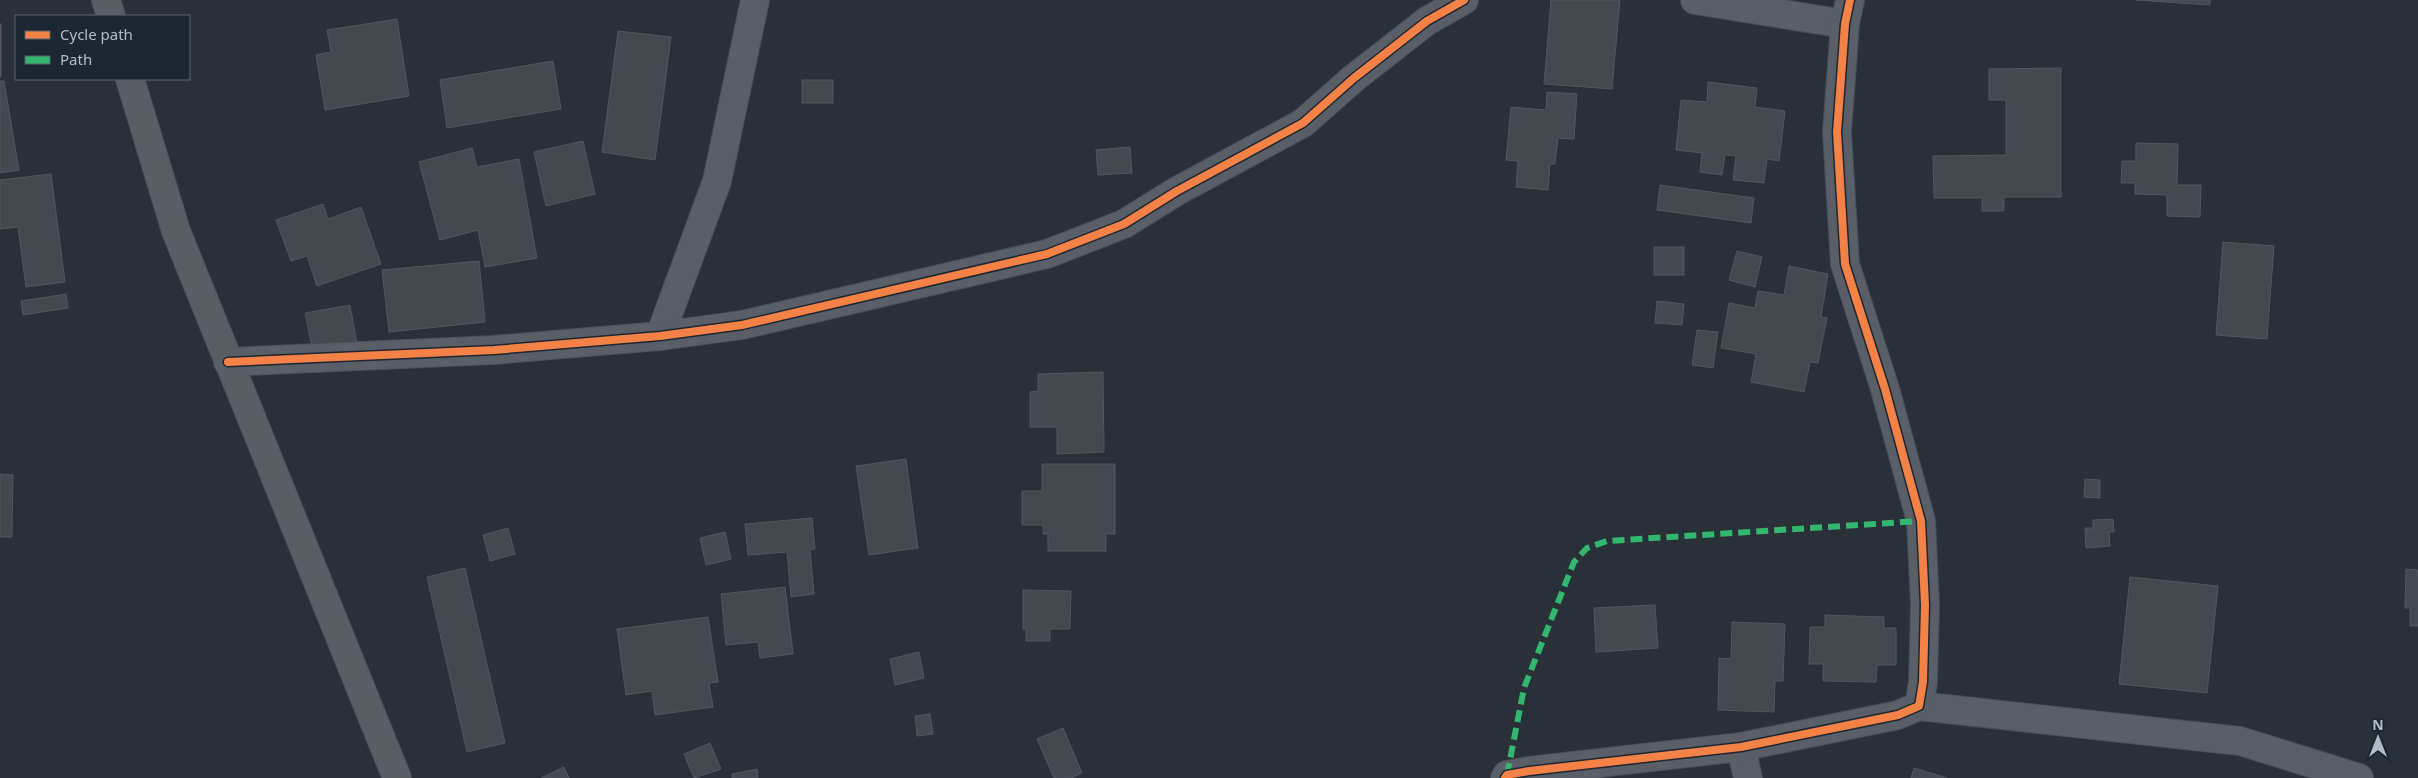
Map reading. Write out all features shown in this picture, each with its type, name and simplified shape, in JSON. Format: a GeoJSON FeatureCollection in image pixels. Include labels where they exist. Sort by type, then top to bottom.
{"type":"FeatureCollection","features":[{"type":"Feature","properties":{"kind":"street"},"geometry":{"type":"LineString","coordinates":[[106,0],[111,15]]}},
{"type":"Feature","properties":{"kind":"street"},"geometry":{"type":"LineString","coordinates":[[660,336],[717,181],[755,0]]}},
{"type":"Feature","properties":{"kind":"street"},"geometry":{"type":"LineString","coordinates":[[228,362],[494,350],[660,336],[742,325],[1048,254],[1124,224],[1177,191],[1303,123],[1354,78],[1427,21],[1464,0]]}},
{"type":"Feature","properties":{"kind":"street"},"geometry":{"type":"LineString","coordinates":[[1695,0],[1848,12],[1837,132],[1845,264],[1885,390],[1921,521],[1925,605],[1923,682],[1919,706]]}},
{"type":"Feature","properties":{"kind":"street"},"geometry":{"type":"LineString","coordinates":[[130,80],[176,231],[397,778]]}},
{"type":"Feature","properties":{"kind":"street"},"geometry":{"type":"LineString","coordinates":[[1505,778],[1507,775],[1529,771],[1741,746],[1898,715],[1919,706],[2240,741],[2359,778]]}},
{"type":"Feature","properties":{"kind":"street"},"geometry":{"type":"LineString","coordinates":[[1741,746],[1748,778]]}},
{"type":"Feature","properties":{"kind":"building"},"geometry":{"type":"Polygon","coordinates":[[[1551,0],[1620,0],[1612,89],[1544,84],[1551,0]]]}},
{"type":"Feature","properties":{"kind":"building"},"geometry":{"type":"Polygon","coordinates":[[[2136,0],[2210,0],[2210,5],[2136,0]]]}},
{"type":"Feature","properties":{"kind":"building"},"geometry":{"type":"Polygon","coordinates":[[[397,19],[409,96],[325,110],[316,55],[331,52],[327,30],[397,19]]]}},
{"type":"Feature","properties":{"kind":"building"},"geometry":{"type":"Polygon","coordinates":[[[1,24],[1,77],[0,77],[1,24]]]}},
{"type":"Feature","properties":{"kind":"building"},"geometry":{"type":"Polygon","coordinates":[[[618,31],[671,37],[655,160],[602,152],[618,31]]]}},
{"type":"Feature","properties":{"kind":"building"},"geometry":{"type":"Polygon","coordinates":[[[553,61],[561,109],[447,128],[440,80],[553,61]]]}},
{"type":"Feature","properties":{"kind":"building"},"geometry":{"type":"Polygon","coordinates":[[[2061,68],[2061,197],[2004,197],[2004,211],[1982,211],[1982,198],[1934,198],[1933,156],[2006,155],[2006,100],[1989,100],[1989,69],[2061,68]]]}},
{"type":"Feature","properties":{"kind":"building"},"geometry":{"type":"Polygon","coordinates":[[[802,80],[833,80],[833,103],[802,103],[802,80]]]}},
{"type":"Feature","properties":{"kind":"building"},"geometry":{"type":"Polygon","coordinates":[[[0,81],[4,81],[19,170],[0,173],[0,81]]]}},
{"type":"Feature","properties":{"kind":"building"},"geometry":{"type":"Polygon","coordinates":[[[1708,82],[1757,88],[1755,107],[1785,111],[1779,161],[1767,159],[1764,183],[1733,180],[1736,156],[1725,155],[1722,175],[1700,172],[1702,153],[1676,150],[1681,100],[1707,102],[1708,82]]]}},
{"type":"Feature","properties":{"kind":"building"},"geometry":{"type":"Polygon","coordinates":[[[1547,92],[1577,94],[1574,139],[1558,138],[1555,164],[1550,164],[1548,190],[1516,187],[1518,161],[1506,160],[1511,107],[1546,110],[1547,92]]]}},
{"type":"Feature","properties":{"kind":"building"},"geometry":{"type":"Polygon","coordinates":[[[583,141],[595,194],[546,206],[534,152],[583,141]]]}},
{"type":"Feature","properties":{"kind":"building"},"geometry":{"type":"Polygon","coordinates":[[[2136,143],[2178,144],[2177,185],[2201,185],[2200,217],[2167,216],[2167,195],[2135,194],[2135,183],[2121,183],[2122,161],[2136,161],[2136,143]]]}},
{"type":"Feature","properties":{"kind":"building"},"geometry":{"type":"Polygon","coordinates":[[[1130,147],[1132,173],[1098,175],[1096,150],[1130,147]]]}},
{"type":"Feature","properties":{"kind":"building"},"geometry":{"type":"Polygon","coordinates":[[[472,148],[477,167],[519,159],[537,258],[485,267],[478,230],[440,240],[419,162],[472,148]]]}},
{"type":"Feature","properties":{"kind":"building"},"geometry":{"type":"Polygon","coordinates":[[[51,174],[65,282],[26,287],[18,227],[0,229],[0,180],[51,174]]]}},
{"type":"Feature","properties":{"kind":"building"},"geometry":{"type":"Polygon","coordinates":[[[1660,185],[1754,198],[1751,223],[1657,210],[1660,185]]]}},
{"type":"Feature","properties":{"kind":"building"},"geometry":{"type":"Polygon","coordinates":[[[323,204],[328,219],[361,207],[381,264],[317,286],[307,256],[291,261],[276,220],[323,204]]]}},
{"type":"Feature","properties":{"kind":"building"},"geometry":{"type":"Polygon","coordinates":[[[2223,242],[2274,246],[2267,339],[2216,335],[2223,242]]]}},
{"type":"Feature","properties":{"kind":"building"},"geometry":{"type":"Polygon","coordinates":[[[1654,247],[1684,247],[1684,275],[1654,275],[1654,247]]]}},
{"type":"Feature","properties":{"kind":"building"},"geometry":{"type":"Polygon","coordinates":[[[1737,251],[1762,257],[1755,287],[1729,280],[1737,251]]]}},
{"type":"Feature","properties":{"kind":"building"},"geometry":{"type":"Polygon","coordinates":[[[479,261],[485,322],[389,332],[382,270],[479,261]]]}},
{"type":"Feature","properties":{"kind":"building"},"geometry":{"type":"Polygon","coordinates":[[[1789,266],[1828,274],[1821,317],[1827,318],[1818,363],[1810,362],[1804,392],[1751,382],[1756,354],[1721,348],[1729,303],[1755,308],[1758,291],[1784,295],[1789,266]]]}},
{"type":"Feature","properties":{"kind":"building"},"geometry":{"type":"Polygon","coordinates":[[[66,294],[68,308],[23,315],[21,301],[66,294]]]}},
{"type":"Feature","properties":{"kind":"building"},"geometry":{"type":"Polygon","coordinates":[[[1657,301],[1684,304],[1682,325],[1655,323],[1657,301]]]}},
{"type":"Feature","properties":{"kind":"building"},"geometry":{"type":"Polygon","coordinates":[[[350,305],[357,344],[313,351],[305,313],[350,305]]]}},
{"type":"Feature","properties":{"kind":"building"},"geometry":{"type":"Polygon","coordinates":[[[1697,330],[1718,332],[1713,368],[1692,365],[1697,330]]]}},
{"type":"Feature","properties":{"kind":"building"},"geometry":{"type":"Polygon","coordinates":[[[1103,372],[1104,452],[1057,454],[1057,427],[1030,427],[1030,392],[1038,391],[1038,374],[1103,372]]]}},
{"type":"Feature","properties":{"kind":"building"},"geometry":{"type":"Polygon","coordinates":[[[906,459],[918,548],[869,555],[856,466],[906,459]]]}},
{"type":"Feature","properties":{"kind":"building"},"geometry":{"type":"Polygon","coordinates":[[[1042,464],[1115,464],[1115,534],[1106,534],[1106,551],[1048,551],[1048,534],[1043,534],[1043,525],[1022,525],[1022,491],[1042,491],[1042,464]]]}},
{"type":"Feature","properties":{"kind":"building"},"geometry":{"type":"Polygon","coordinates":[[[0,474],[13,475],[12,537],[0,537],[0,474]]]}},
{"type":"Feature","properties":{"kind":"building"},"geometry":{"type":"Polygon","coordinates":[[[2085,479],[2100,480],[2100,498],[2084,497],[2085,479]]]}},
{"type":"Feature","properties":{"kind":"building"},"geometry":{"type":"Polygon","coordinates":[[[812,518],[815,549],[810,550],[814,594],[791,597],[787,552],[748,555],[745,524],[812,518]]]}},
{"type":"Feature","properties":{"kind":"building"},"geometry":{"type":"Polygon","coordinates":[[[2113,519],[2114,532],[2109,532],[2110,546],[2086,548],[2085,528],[2093,528],[2093,520],[2113,519]]]}},
{"type":"Feature","properties":{"kind":"building"},"geometry":{"type":"Polygon","coordinates":[[[508,528],[515,554],[490,561],[483,535],[508,528]]]}},
{"type":"Feature","properties":{"kind":"building"},"geometry":{"type":"Polygon","coordinates":[[[725,532],[731,559],[706,565],[700,538],[725,532]]]}},
{"type":"Feature","properties":{"kind":"building"},"geometry":{"type":"Polygon","coordinates":[[[465,568],[505,743],[467,752],[427,577],[465,568]]]}},
{"type":"Feature","properties":{"kind":"building"},"geometry":{"type":"Polygon","coordinates":[[[2406,569],[2418,570],[2418,626],[2410,626],[2410,608],[2405,608],[2406,569]]]}},
{"type":"Feature","properties":{"kind":"building"},"geometry":{"type":"Polygon","coordinates":[[[2130,577],[2218,586],[2207,693],[2119,684],[2130,577]]]}},
{"type":"Feature","properties":{"kind":"building"},"geometry":{"type":"Polygon","coordinates":[[[785,587],[793,654],[760,658],[758,642],[726,645],[721,594],[785,587]]]}},
{"type":"Feature","properties":{"kind":"building"},"geometry":{"type":"Polygon","coordinates":[[[1023,590],[1071,591],[1070,629],[1050,629],[1050,641],[1026,641],[1026,629],[1023,629],[1023,590]]]}},
{"type":"Feature","properties":{"kind":"building"},"geometry":{"type":"Polygon","coordinates":[[[1655,605],[1658,648],[1596,652],[1594,608],[1655,605]]]}},
{"type":"Feature","properties":{"kind":"building"},"geometry":{"type":"Polygon","coordinates":[[[1825,615],[1884,617],[1884,628],[1896,628],[1896,665],[1877,665],[1876,682],[1823,681],[1823,664],[1809,664],[1810,627],[1825,627],[1825,615]]]}},
{"type":"Feature","properties":{"kind":"building"},"geometry":{"type":"Polygon","coordinates":[[[708,617],[718,682],[709,683],[713,707],[655,715],[652,691],[626,695],[617,629],[708,617]]]}},
{"type":"Feature","properties":{"kind":"building"},"geometry":{"type":"Polygon","coordinates":[[[1732,622],[1785,624],[1783,681],[1775,681],[1774,712],[1718,710],[1719,658],[1731,659],[1732,622]]]}},
{"type":"Feature","properties":{"kind":"building"},"geometry":{"type":"Polygon","coordinates":[[[919,652],[924,678],[895,685],[890,659],[919,652]]]}},
{"type":"Feature","properties":{"kind":"building"},"geometry":{"type":"Polygon","coordinates":[[[930,714],[933,734],[917,736],[915,716],[930,714]]]}},
{"type":"Feature","properties":{"kind":"building"},"geometry":{"type":"Polygon","coordinates":[[[1063,728],[1082,773],[1071,778],[1054,778],[1037,739],[1063,728]]]}},
{"type":"Feature","properties":{"kind":"building"},"geometry":{"type":"Polygon","coordinates":[[[710,743],[721,769],[694,778],[684,754],[710,743]]]}},
{"type":"Feature","properties":{"kind":"building"},"geometry":{"type":"Polygon","coordinates":[[[564,767],[569,778],[541,778],[564,767]]]}},
{"type":"Feature","properties":{"kind":"building"},"geometry":{"type":"Polygon","coordinates":[[[1914,768],[1947,778],[1911,778],[1914,768]]]}},
{"type":"Feature","properties":{"kind":"building"},"geometry":{"type":"Polygon","coordinates":[[[757,769],[758,778],[732,778],[732,774],[757,769]]]}},
{"type":"Feature","properties":{"kind":"marked path"},"geometry":{"type":"LineString","coordinates":[[1507,775],[1524,688],[1574,562],[1587,548],[1607,541],[1921,521]]}},
{"type":"Feature","properties":{"kind":"cycle path"},"geometry":{"type":"LineString","coordinates":[[228,362],[494,350],[660,336],[742,325],[1047,254],[1124,224],[1177,191],[1303,123],[1354,78],[1427,21],[1464,0]]}},
{"type":"Feature","properties":{"kind":"cycle path"},"geometry":{"type":"LineString","coordinates":[[1505,778],[1507,775],[1529,771],[1741,747],[1898,715],[1919,706],[1923,682],[1925,605],[1921,521],[1885,389],[1845,264],[1837,132],[1845,24],[1850,0]]}}]}
